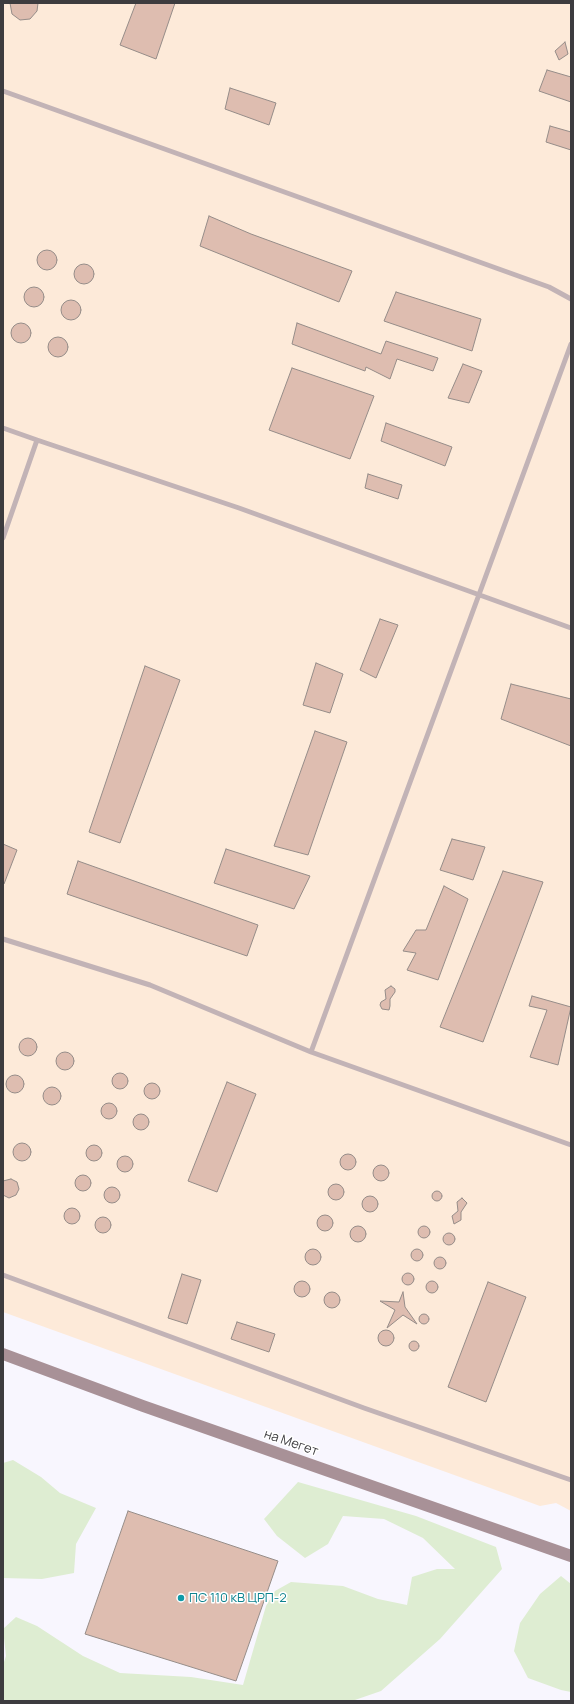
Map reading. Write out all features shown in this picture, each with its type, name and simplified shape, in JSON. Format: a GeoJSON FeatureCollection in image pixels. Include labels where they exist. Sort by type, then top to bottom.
{"type":"FeatureCollection","features":[{"type":"Feature","properties":{"kind":"street","name":"на Мегет"},"geometry":{"type":"LineString","coordinates":[[3,1354],[143,1406],[571,1556]]}},
{"type":"Feature","properties":{"kind":"lane"},"geometry":{"type":"LineString","coordinates":[[3,91],[549,287],[571,300]]}},
{"type":"Feature","properties":{"kind":"lane"},"geometry":{"type":"LineString","coordinates":[[311,1052],[571,344]]}},
{"type":"Feature","properties":{"kind":"lane"},"geometry":{"type":"LineString","coordinates":[[3,428],[239,508],[571,628]]}},
{"type":"Feature","properties":{"kind":"lane"},"geometry":{"type":"LineString","coordinates":[[3,538],[37,440]]}},
{"type":"Feature","properties":{"kind":"lane"},"geometry":{"type":"LineString","coordinates":[[3,939],[150,985],[311,1052],[571,1145]]}},
{"type":"Feature","properties":{"kind":"lane"},"geometry":{"type":"LineString","coordinates":[[3,1276],[364,1408],[571,1480]]}},
{"type":"Feature","properties":{"kind":"shaded area"},"geometry":{"type":"Polygon","coordinates":[[[3,3],[571,3],[571,1511],[556,1503],[540,1506],[3,1312],[3,3]]]}},
{"type":"Feature","properties":{"kind":"green space"},"geometry":{"type":"Polygon","coordinates":[[[13,1460],[41,1477],[60,1493],[96,1508],[76,1544],[74,1573],[42,1579],[3,1578],[3,1463],[13,1460]]]}},
{"type":"Feature","properties":{"kind":"green space"},"geometry":{"type":"Polygon","coordinates":[[[298,1482],[416,1516],[496,1547],[502,1569],[440,1639],[381,1691],[352,1701],[3,1701],[3,1665],[6,1656],[3,1629],[16,1617],[37,1626],[83,1656],[120,1673],[191,1677],[243,1685],[266,1606],[275,1591],[291,1582],[343,1586],[378,1599],[407,1605],[412,1577],[437,1569],[455,1569],[423,1538],[384,1519],[343,1516],[328,1544],[305,1558],[277,1536],[264,1519],[298,1482]]]}},
{"type":"Feature","properties":{"kind":"green space"},"geometry":{"type":"Polygon","coordinates":[[[561,1576],[571,1584],[571,1692],[528,1678],[514,1651],[520,1623],[540,1594],[561,1576]]]}},
{"type":"Feature","properties":{"kind":"building"},"geometry":{"type":"Polygon","coordinates":[[[10,3],[38,3],[37,11],[30,19],[20,20],[12,14],[10,3]]]}},
{"type":"Feature","properties":{"kind":"building"},"geometry":{"type":"Polygon","coordinates":[[[136,3],[175,3],[156,59],[120,45],[136,3]]]}},
{"type":"Feature","properties":{"kind":"building"},"geometry":{"type":"Polygon","coordinates":[[[565,42],[568,54],[559,60],[555,51],[565,42]]]}},
{"type":"Feature","properties":{"kind":"building"},"geometry":{"type":"Polygon","coordinates":[[[547,70],[571,77],[571,102],[539,91],[547,70]]]}},
{"type":"Feature","properties":{"kind":"building"},"geometry":{"type":"Polygon","coordinates":[[[230,88],[276,103],[269,125],[225,109],[230,88]]]}},
{"type":"Feature","properties":{"kind":"building"},"geometry":{"type":"Polygon","coordinates":[[[550,126],[571,132],[571,150],[546,142],[550,126]]]}},
{"type":"Feature","properties":{"kind":"building"},"geometry":{"type":"Polygon","coordinates":[[[209,216],[251,234],[352,271],[339,302],[200,246],[209,216]]]}},
{"type":"Feature","properties":{"kind":"building"},"geometry":{"type":"Polygon","coordinates":[[[47,250],[54,253],[57,260],[54,267],[47,270],[40,267],[37,260],[40,253],[47,250]]]}},
{"type":"Feature","properties":{"kind":"building"},"geometry":{"type":"Polygon","coordinates":[[[84,264],[91,267],[94,274],[91,281],[84,284],[77,281],[74,274],[77,267],[84,264]]]}},
{"type":"Feature","properties":{"kind":"building"},"geometry":{"type":"Polygon","coordinates":[[[34,287],[41,290],[44,297],[41,304],[34,307],[27,304],[24,297],[27,290],[34,287]]]}},
{"type":"Feature","properties":{"kind":"building"},"geometry":{"type":"Polygon","coordinates":[[[396,292],[481,319],[472,351],[384,321],[396,292]]]}},
{"type":"Feature","properties":{"kind":"building"},"geometry":{"type":"Polygon","coordinates":[[[71,300],[78,303],[81,310],[78,317],[71,320],[64,317],[61,310],[64,303],[71,300]]]}},
{"type":"Feature","properties":{"kind":"building"},"geometry":{"type":"Polygon","coordinates":[[[21,323],[28,326],[31,333],[28,340],[21,343],[14,340],[11,333],[14,326],[21,323]]]}},
{"type":"Feature","properties":{"kind":"building"},"geometry":{"type":"Polygon","coordinates":[[[297,323],[381,354],[386,341],[438,358],[433,371],[397,359],[390,379],[366,367],[365,371],[292,344],[297,323]]]}},
{"type":"Feature","properties":{"kind":"building"},"geometry":{"type":"Polygon","coordinates":[[[58,337],[65,340],[68,347],[65,354],[58,357],[51,354],[48,347],[51,340],[58,337]]]}},
{"type":"Feature","properties":{"kind":"building"},"geometry":{"type":"Polygon","coordinates":[[[463,364],[482,371],[469,403],[448,398],[463,364]]]}},
{"type":"Feature","properties":{"kind":"building"},"geometry":{"type":"Polygon","coordinates":[[[292,368],[374,396],[350,459],[269,430],[292,368]]]}},
{"type":"Feature","properties":{"kind":"building"},"geometry":{"type":"Polygon","coordinates":[[[386,423],[452,447],[445,466],[381,441],[386,423]]]}},
{"type":"Feature","properties":{"kind":"building"},"geometry":{"type":"Polygon","coordinates":[[[368,474],[402,485],[398,499],[365,488],[368,474]]]}},
{"type":"Feature","properties":{"kind":"building"},"geometry":{"type":"Polygon","coordinates":[[[380,619],[398,625],[376,678],[360,670],[380,619]]]}},
{"type":"Feature","properties":{"kind":"building"},"geometry":{"type":"Polygon","coordinates":[[[316,663],[343,674],[330,713],[303,705],[316,663]]]}},
{"type":"Feature","properties":{"kind":"building"},"geometry":{"type":"Polygon","coordinates":[[[145,666],[180,680],[120,843],[89,832],[145,666]]]}},
{"type":"Feature","properties":{"kind":"building"},"geometry":{"type":"Polygon","coordinates":[[[511,684],[571,699],[571,746],[501,719],[511,684]]]}},
{"type":"Feature","properties":{"kind":"building"},"geometry":{"type":"Polygon","coordinates":[[[315,731],[347,742],[308,855],[274,846],[315,731]]]}},
{"type":"Feature","properties":{"kind":"building"},"geometry":{"type":"Polygon","coordinates":[[[452,839],[485,847],[473,880],[440,870],[452,839]]]}},
{"type":"Feature","properties":{"kind":"building"},"geometry":{"type":"Polygon","coordinates":[[[3,844],[17,850],[4,884],[3,884],[3,844]]]}},
{"type":"Feature","properties":{"kind":"building"},"geometry":{"type":"Polygon","coordinates":[[[226,849],[310,876],[294,909],[214,883],[226,849]]]}},
{"type":"Feature","properties":{"kind":"building"},"geometry":{"type":"Polygon","coordinates":[[[78,861],[258,925],[247,956],[67,894],[78,861]]]}},
{"type":"Feature","properties":{"kind":"building"},"geometry":{"type":"Polygon","coordinates":[[[503,871],[543,882],[483,1042],[440,1027],[503,871]]]}},
{"type":"Feature","properties":{"kind":"building"},"geometry":{"type":"Polygon","coordinates":[[[444,886],[468,899],[438,980],[407,970],[416,953],[403,951],[416,930],[426,930],[444,886]]]}},
{"type":"Feature","properties":{"kind":"building"},"geometry":{"type":"Polygon","coordinates":[[[391,986],[395,989],[395,992],[390,999],[389,1010],[382,1009],[380,1005],[381,1002],[386,999],[385,990],[391,986]]]}},
{"type":"Feature","properties":{"kind":"building"},"geometry":{"type":"Polygon","coordinates":[[[532,996],[571,1007],[558,1065],[530,1057],[547,1010],[529,1006],[532,996]]]}},
{"type":"Feature","properties":{"kind":"building"},"geometry":{"type":"Polygon","coordinates":[[[24,1038],[32,1038],[37,1043],[35,1054],[32,1056],[24,1056],[19,1051],[19,1043],[24,1038]]]}},
{"type":"Feature","properties":{"kind":"building"},"geometry":{"type":"Polygon","coordinates":[[[61,1052],[69,1052],[74,1057],[72,1068],[69,1070],[61,1070],[56,1065],[56,1057],[61,1052]]]}},
{"type":"Feature","properties":{"kind":"building"},"geometry":{"type":"Polygon","coordinates":[[[120,1073],[126,1075],[128,1081],[126,1087],[120,1089],[114,1087],[112,1081],[114,1075],[120,1073]]]}},
{"type":"Feature","properties":{"kind":"building"},"geometry":{"type":"Polygon","coordinates":[[[11,1075],[19,1075],[24,1080],[22,1091],[19,1093],[11,1093],[6,1088],[6,1080],[11,1075]]]}},
{"type":"Feature","properties":{"kind":"building"},"geometry":{"type":"Polygon","coordinates":[[[227,1082],[256,1094],[217,1192],[188,1181],[227,1082]]]}},
{"type":"Feature","properties":{"kind":"building"},"geometry":{"type":"Polygon","coordinates":[[[152,1083],[158,1085],[160,1091],[158,1097],[152,1099],[146,1097],[144,1091],[146,1085],[152,1083]]]}},
{"type":"Feature","properties":{"kind":"building"},"geometry":{"type":"Polygon","coordinates":[[[48,1087],[56,1087],[61,1092],[59,1103],[56,1105],[48,1105],[43,1100],[43,1092],[48,1087]]]}},
{"type":"Feature","properties":{"kind":"building"},"geometry":{"type":"Polygon","coordinates":[[[109,1103],[115,1105],[117,1111],[115,1117],[109,1119],[103,1117],[101,1111],[103,1105],[109,1103]]]}},
{"type":"Feature","properties":{"kind":"building"},"geometry":{"type":"Polygon","coordinates":[[[141,1114],[147,1116],[149,1122],[147,1128],[141,1130],[135,1128],[133,1122],[135,1116],[141,1114]]]}},
{"type":"Feature","properties":{"kind":"building"},"geometry":{"type":"Polygon","coordinates":[[[18,1143],[26,1143],[31,1148],[29,1159],[26,1161],[18,1161],[13,1156],[13,1148],[18,1143]]]}},
{"type":"Feature","properties":{"kind":"building"},"geometry":{"type":"Polygon","coordinates":[[[94,1145],[100,1147],[102,1153],[100,1159],[94,1161],[88,1159],[86,1153],[88,1147],[94,1145]]]}},
{"type":"Feature","properties":{"kind":"building"},"geometry":{"type":"Polygon","coordinates":[[[348,1154],[354,1156],[356,1162],[354,1168],[348,1170],[342,1168],[340,1162],[342,1156],[348,1154]]]}},
{"type":"Feature","properties":{"kind":"building"},"geometry":{"type":"Polygon","coordinates":[[[125,1156],[131,1158],[133,1164],[131,1170],[125,1172],[119,1170],[117,1164],[119,1158],[125,1156]]]}},
{"type":"Feature","properties":{"kind":"building"},"geometry":{"type":"Polygon","coordinates":[[[381,1165],[387,1167],[389,1173],[387,1179],[381,1181],[375,1179],[373,1173],[375,1167],[381,1165]]]}},
{"type":"Feature","properties":{"kind":"building"},"geometry":{"type":"Polygon","coordinates":[[[83,1175],[89,1177],[91,1183],[89,1189],[83,1191],[77,1189],[75,1183],[77,1177],[83,1175]]]}},
{"type":"Feature","properties":{"kind":"building"},"geometry":{"type":"Polygon","coordinates":[[[11,1179],[17,1182],[19,1189],[16,1195],[9,1198],[3,1195],[3,1181],[11,1179]]]}},
{"type":"Feature","properties":{"kind":"building"},"geometry":{"type":"Polygon","coordinates":[[[336,1184],[342,1186],[344,1192],[342,1198],[336,1200],[330,1198],[328,1192],[330,1186],[336,1184]]]}},
{"type":"Feature","properties":{"kind":"building"},"geometry":{"type":"Polygon","coordinates":[[[112,1187],[118,1189],[120,1195],[118,1201],[112,1203],[106,1201],[104,1195],[106,1189],[112,1187]]]}},
{"type":"Feature","properties":{"kind":"building"},"geometry":{"type":"Polygon","coordinates":[[[435,1191],[439,1191],[441,1192],[441,1200],[435,1201],[432,1198],[432,1194],[435,1191]]]}},
{"type":"Feature","properties":{"kind":"building"},"geometry":{"type":"Polygon","coordinates":[[[370,1196],[376,1198],[378,1204],[376,1210],[370,1212],[364,1210],[362,1204],[364,1198],[370,1196]]]}},
{"type":"Feature","properties":{"kind":"building"},"geometry":{"type":"Polygon","coordinates":[[[462,1198],[467,1203],[461,1212],[461,1220],[454,1224],[452,1216],[458,1211],[457,1202],[462,1198]]]}},
{"type":"Feature","properties":{"kind":"building"},"geometry":{"type":"Polygon","coordinates":[[[72,1208],[78,1210],[80,1216],[78,1222],[72,1224],[66,1222],[64,1216],[66,1210],[72,1208]]]}},
{"type":"Feature","properties":{"kind":"building"},"geometry":{"type":"Polygon","coordinates":[[[325,1215],[331,1217],[333,1223],[331,1229],[325,1231],[319,1229],[317,1223],[319,1217],[325,1215]]]}},
{"type":"Feature","properties":{"kind":"building"},"geometry":{"type":"Polygon","coordinates":[[[103,1217],[109,1219],[111,1225],[109,1231],[103,1233],[97,1231],[95,1225],[97,1219],[103,1217]]]}},
{"type":"Feature","properties":{"kind":"building"},"geometry":{"type":"Polygon","coordinates":[[[358,1226],[364,1228],[366,1234],[364,1240],[358,1242],[352,1240],[350,1234],[352,1228],[358,1226]]]}},
{"type":"Feature","properties":{"kind":"building"},"geometry":{"type":"Polygon","coordinates":[[[422,1226],[426,1226],[430,1232],[426,1238],[422,1238],[418,1234],[418,1230],[422,1226]]]}},
{"type":"Feature","properties":{"kind":"building"},"geometry":{"type":"Polygon","coordinates":[[[447,1233],[451,1233],[455,1239],[451,1245],[447,1245],[443,1241],[443,1237],[447,1233]]]}},
{"type":"Feature","properties":{"kind":"building"},"geometry":{"type":"Polygon","coordinates":[[[313,1249],[319,1251],[321,1257],[319,1263],[313,1265],[307,1263],[305,1257],[307,1251],[313,1249]]]}},
{"type":"Feature","properties":{"kind":"building"},"geometry":{"type":"Polygon","coordinates":[[[415,1249],[419,1249],[423,1255],[419,1261],[415,1261],[411,1257],[411,1253],[415,1249]]]}},
{"type":"Feature","properties":{"kind":"building"},"geometry":{"type":"Polygon","coordinates":[[[438,1257],[442,1257],[446,1263],[442,1269],[438,1269],[434,1265],[434,1261],[438,1257]]]}},
{"type":"Feature","properties":{"kind":"building"},"geometry":{"type":"Polygon","coordinates":[[[406,1273],[410,1273],[414,1279],[410,1285],[406,1285],[402,1281],[402,1277],[406,1273]]]}},
{"type":"Feature","properties":{"kind":"building"},"geometry":{"type":"Polygon","coordinates":[[[182,1274],[201,1280],[187,1324],[168,1318],[182,1274]]]}},
{"type":"Feature","properties":{"kind":"building"},"geometry":{"type":"Polygon","coordinates":[[[302,1281],[308,1283],[310,1289],[308,1295],[302,1297],[296,1295],[294,1289],[296,1283],[302,1281]]]}},
{"type":"Feature","properties":{"kind":"building"},"geometry":{"type":"Polygon","coordinates":[[[430,1281],[434,1281],[438,1287],[434,1293],[430,1293],[426,1289],[426,1285],[430,1281]]]}},
{"type":"Feature","properties":{"kind":"building"},"geometry":{"type":"Polygon","coordinates":[[[488,1282],[526,1297],[486,1402],[448,1387],[488,1282]]]}},
{"type":"Feature","properties":{"kind":"building"},"geometry":{"type":"Polygon","coordinates":[[[332,1292],[338,1294],[340,1300],[338,1306],[332,1308],[326,1306],[324,1300],[326,1294],[332,1292]]]}},
{"type":"Feature","properties":{"kind":"building"},"geometry":{"type":"Polygon","coordinates":[[[403,1292],[405,1307],[417,1324],[403,1315],[387,1328],[395,1310],[380,1301],[399,1302],[403,1292]]]}},
{"type":"Feature","properties":{"kind":"building"},"geometry":{"type":"Polygon","coordinates":[[[422,1314],[426,1314],[428,1315],[428,1323],[422,1324],[419,1321],[419,1317],[422,1314]]]}},
{"type":"Feature","properties":{"kind":"building"},"geometry":{"type":"Polygon","coordinates":[[[237,1322],[275,1334],[269,1352],[231,1339],[237,1322]]]}},
{"type":"Feature","properties":{"kind":"building"},"geometry":{"type":"Polygon","coordinates":[[[386,1330],[392,1332],[394,1338],[392,1344],[386,1346],[380,1344],[378,1338],[380,1332],[386,1330]]]}},
{"type":"Feature","properties":{"kind":"building"},"geometry":{"type":"Polygon","coordinates":[[[412,1341],[416,1341],[418,1342],[418,1350],[412,1351],[409,1348],[409,1344],[412,1341]]]}},
{"type":"Feature","properties":{"kind":"building","name":"ПС 110 кВ ЦРП-2"},"geometry":{"type":"Polygon","coordinates":[[[128,1511],[278,1561],[236,1681],[85,1634],[128,1511]]]}},
{"type":"Feature","properties":{"kind":"place","name":"ПС 110 кВ ЦРП-2"},"geometry":{"type":"Point","coordinates":[181,1598]}}]}
